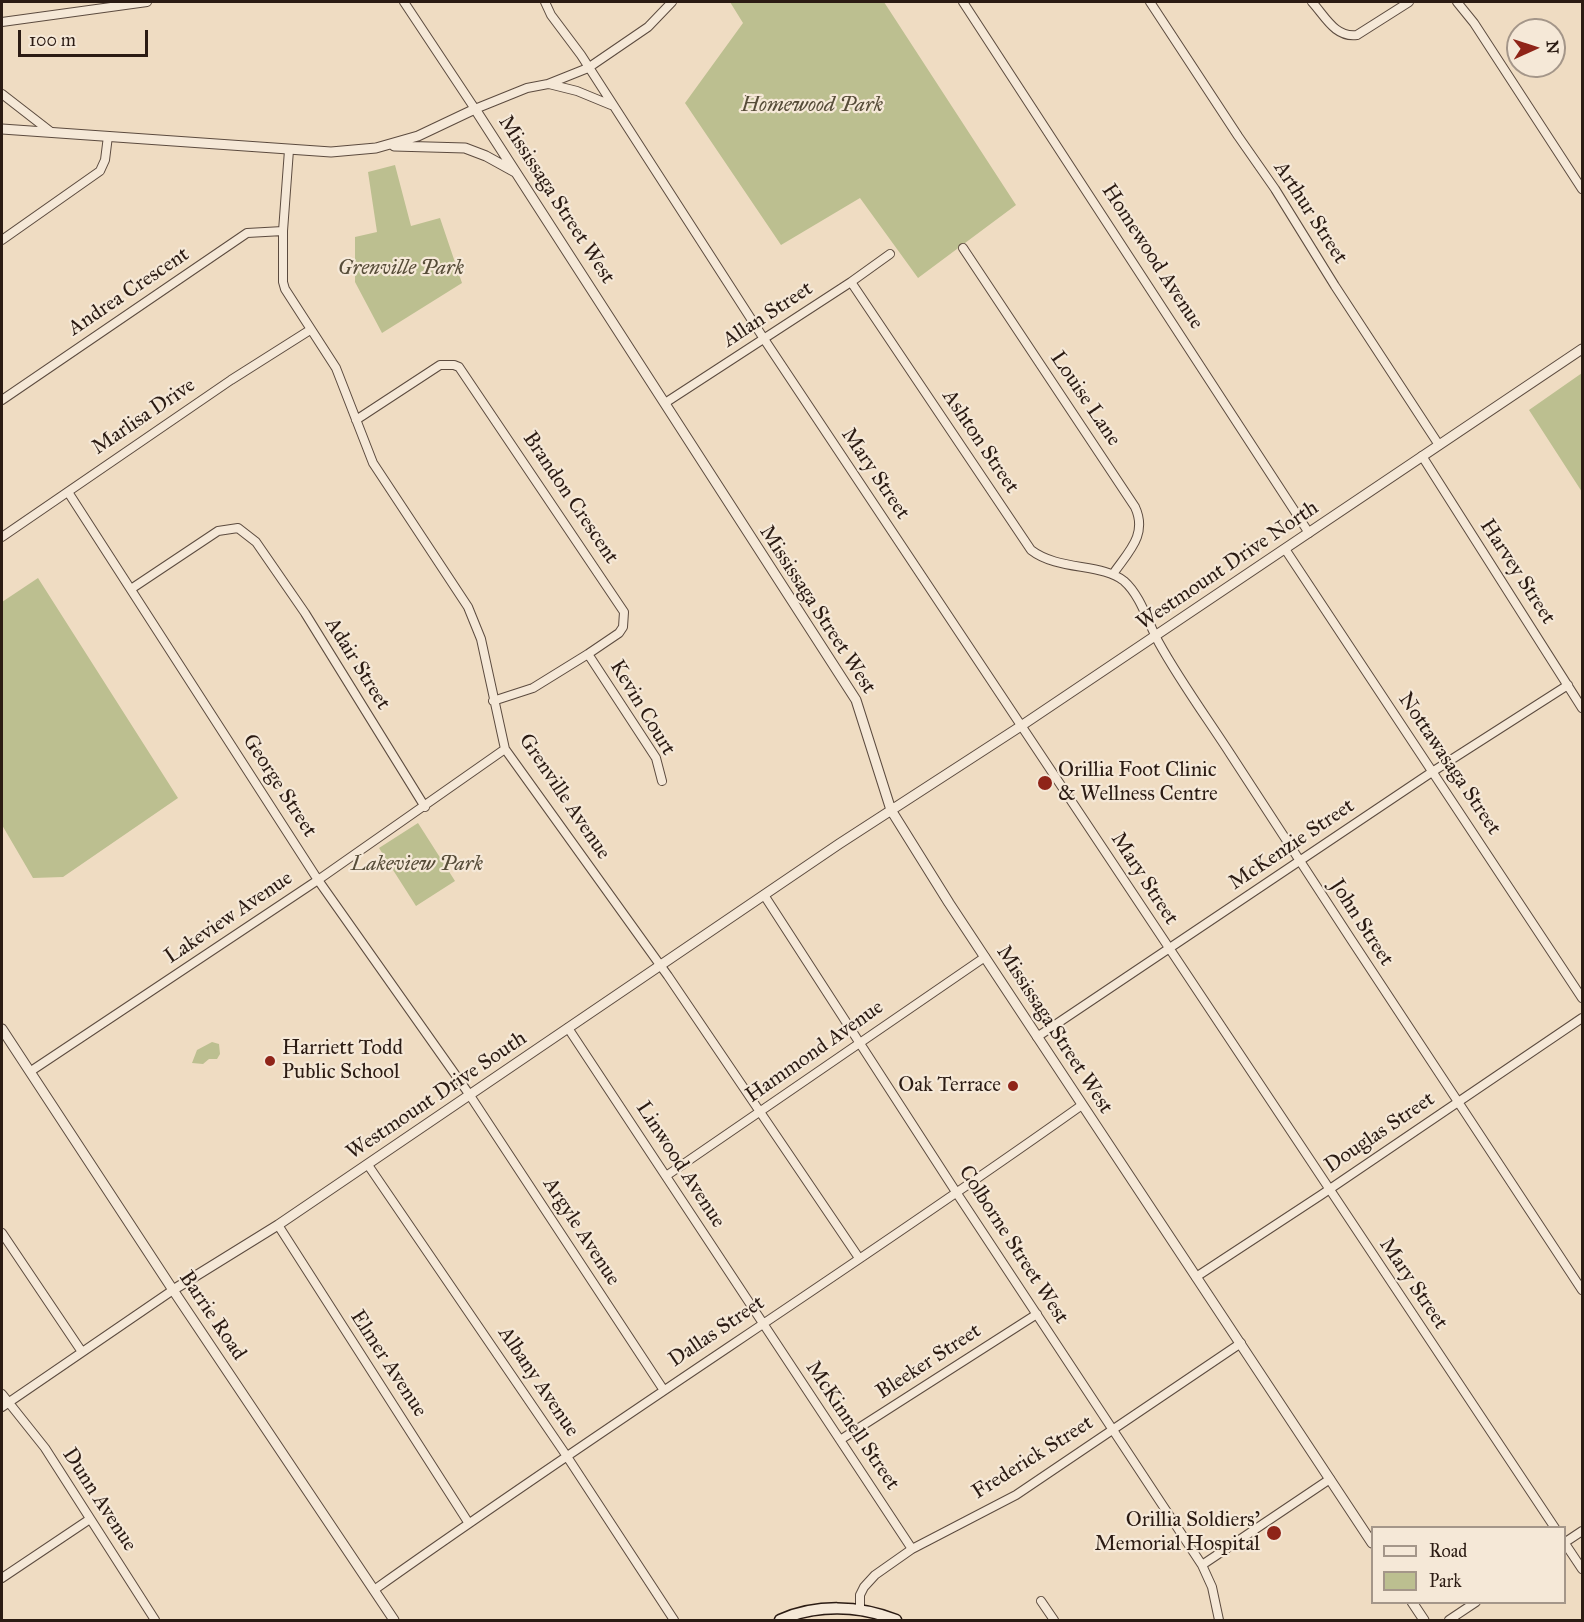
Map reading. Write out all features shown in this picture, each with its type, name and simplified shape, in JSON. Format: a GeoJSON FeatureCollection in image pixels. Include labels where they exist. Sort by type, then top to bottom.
{"type":"FeatureCollection","features":[{"type":"Feature","properties":{"kind":"main road"},"geometry":{"type":"LineString","coordinates":[[780,1620],[808,1611],[834,1608],[860,1610],[896,1620]]}},
{"type":"Feature","properties":{"kind":"street"},"geometry":{"type":"LineString","coordinates":[[2,22],[147,2]]}},
{"type":"Feature","properties":{"kind":"street"},"geometry":{"type":"LineString","coordinates":[[404,2],[475,109],[527,88],[548,84],[588,68],[648,27],[672,2]]}},
{"type":"Feature","properties":{"kind":"street","name":"Mary Street"},"geometry":{"type":"LineString","coordinates":[[545,2],[551,15],[581,55],[764,339],[1328,1190],[1554,1526]]}},
{"type":"Feature","properties":{"kind":"street","name":"Homewood Avenue"},"geometry":{"type":"LineString","coordinates":[[963,2],[1310,533]]}},
{"type":"Feature","properties":{"kind":"street","name":"Arthur Street"},"geometry":{"type":"LineString","coordinates":[[1150,2],[1275,189],[1335,286],[1439,444]]}},
{"type":"Feature","properties":{"kind":"street"},"geometry":{"type":"LineString","coordinates":[[1312,2],[1340,34],[1348,36],[1357,35],[1409,2]]}},
{"type":"Feature","properties":{"kind":"street"},"geometry":{"type":"LineString","coordinates":[[1457,2],[1474,23],[1582,189]]}},
{"type":"Feature","properties":{"kind":"street"},"geometry":{"type":"LineString","coordinates":[[548,84],[577,91],[613,106]]}},
{"type":"Feature","properties":{"kind":"street"},"geometry":{"type":"LineString","coordinates":[[2,94],[52,133]]}},
{"type":"Feature","properties":{"kind":"street","name":"Mississaga Street West"},"geometry":{"type":"LineString","coordinates":[[2,129],[331,152],[382,146],[418,136],[475,109],[856,700],[891,810],[1037,1037],[1371,1540]]}},
{"type":"Feature","properties":{"kind":"street"},"geometry":{"type":"LineString","coordinates":[[2,240],[100,171],[105,160],[108,136]]}},
{"type":"Feature","properties":{"kind":"street"},"geometry":{"type":"LineString","coordinates":[[382,146],[465,148],[516,172]]}},
{"type":"Feature","properties":{"kind":"street","name":"Grenville Avenue"},"geometry":{"type":"LineString","coordinates":[[289,150],[283,231],[283,282],[288,295],[336,368],[373,463],[468,607],[481,639],[505,749],[661,966],[859,1258]]}},
{"type":"Feature","properties":{"kind":"street","name":"Andrea Crescent"},"geometry":{"type":"LineString","coordinates":[[2,400],[247,233],[283,231]]}},
{"type":"Feature","properties":{"kind":"street","name":"Louise Lane"},"geometry":{"type":"LineString","coordinates":[[963,248],[1135,507],[1139,517],[1139,536],[1113,574]]}},
{"type":"Feature","properties":{"kind":"street","name":"Allan Street"},"geometry":{"type":"LineString","coordinates":[[665,403],[851,282],[890,254]]}},
{"type":"Feature","properties":{"kind":"street","name":"Ashton Street"},"geometry":{"type":"LineString","coordinates":[[851,282],[1031,550],[1041,558],[1053,562],[1113,574]]}},
{"type":"Feature","properties":{"kind":"street","name":"Marlisa Drive"},"geometry":{"type":"LineString","coordinates":[[2,537],[231,380],[310,330]]}},
{"type":"Feature","properties":{"kind":"street","name":"Westmount Drive North"},"geometry":{"type":"LineString","coordinates":[[891,810],[1156,636],[1582,349]]}},
{"type":"Feature","properties":{"kind":"street","name":"Brandon Crescent"},"geometry":{"type":"LineString","coordinates":[[356,420],[440,365],[454,364],[459,367],[624,612],[623,627],[619,633],[533,688],[493,701]]}},
{"type":"Feature","properties":{"kind":"street","name":"Harvey Street"},"geometry":{"type":"LineString","coordinates":[[1422,456],[1582,708]]}},
{"type":"Feature","properties":{"kind":"street","name":"George Street"},"geometry":{"type":"LineString","coordinates":[[68,492],[318,880],[469,1094]]}},
{"type":"Feature","properties":{"kind":"street","name":"Adair Street"},"geometry":{"type":"LineString","coordinates":[[131,589],[218,531],[238,528],[256,542],[305,613],[425,807]]}},
{"type":"Feature","properties":{"kind":"street","name":"Nottawasaga Street"},"geometry":{"type":"LineString","coordinates":[[1285,549],[1582,998]]}},
{"type":"Feature","properties":{"kind":"street","name":"John Street"},"geometry":{"type":"LineString","coordinates":[[1113,574],[1125,582],[1134,595],[1156,636],[1300,861],[1582,1290]]}},
{"type":"Feature","properties":{"kind":"street","name":"Kevin Court"},"geometry":{"type":"LineString","coordinates":[[588,654],[656,759],[662,781]]}},
{"type":"Feature","properties":{"kind":"street","name":"McKenzie Street"},"geometry":{"type":"LineString","coordinates":[[1037,1037],[1432,772],[1568,684]]}},
{"type":"Feature","properties":{"kind":"street","name":"Lakeview Avenue"},"geometry":{"type":"LineString","coordinates":[[30,1071],[318,880],[505,749]]}},
{"type":"Feature","properties":{"kind":"street","name":"Westmount Drive South"},"geometry":{"type":"LineString","coordinates":[[5,1405],[173,1290],[278,1225],[368,1165],[469,1094],[891,810]]}},
{"type":"Feature","properties":{"kind":"street","name":"Colborne Street West"},"geometry":{"type":"LineString","coordinates":[[764,895],[956,1192],[1202,1565],[1212,1587],[1219,1620]]}},
{"type":"Feature","properties":{"kind":"street","name":"Hammond Avenue"},"geometry":{"type":"LineString","coordinates":[[666,1176],[761,1113],[860,1041],[985,957]]}},
{"type":"Feature","properties":{"kind":"street","name":"Douglas Street"},"geometry":{"type":"LineString","coordinates":[[1196,1277],[1582,1018]]}},
{"type":"Feature","properties":{"kind":"street","name":"Linwood Avenue"},"geometry":{"type":"LineString","coordinates":[[568,1028],[762,1323]]}},
{"type":"Feature","properties":{"kind":"street","name":"Barrie Road"},"geometry":{"type":"LineString","coordinates":[[2,1029],[394,1620]]}},
{"type":"Feature","properties":{"kind":"street","name":"Argyle Avenue"},"geometry":{"type":"LineString","coordinates":[[469,1094],[663,1389]]}},
{"type":"Feature","properties":{"kind":"street","name":"Dallas Street"},"geometry":{"type":"LineString","coordinates":[[374,1590],[468,1522],[1082,1105]]}},
{"type":"Feature","properties":{"kind":"street","name":"Albany Avenue"},"geometry":{"type":"LineString","coordinates":[[368,1165],[566,1455],[674,1620]]}},
{"type":"Feature","properties":{"kind":"street","name":"Elmer Avenue"},"geometry":{"type":"LineString","coordinates":[[278,1225],[468,1522]]}},
{"type":"Feature","properties":{"kind":"street"},"geometry":{"type":"LineString","coordinates":[[2,1233],[82,1352]]}},
{"type":"Feature","properties":{"kind":"street","name":"Bleeker Street"},"geometry":{"type":"LineString","coordinates":[[840,1440],[1037,1314]]}},
{"type":"Feature","properties":{"kind":"street","name":"McKinnell Street"},"geometry":{"type":"LineString","coordinates":[[762,1323],[912,1549]]}},
{"type":"Feature","properties":{"kind":"street","name":"Frederick Street"},"geometry":{"type":"LineString","coordinates":[[860,1610],[860,1595],[864,1587],[875,1575],[912,1549],[1016,1495],[1241,1343]]}},
{"type":"Feature","properties":{"kind":"street","name":"Dunn Avenue"},"geometry":{"type":"LineString","coordinates":[[2,1394],[5,1405],[45,1448],[155,1620]]}},
{"type":"Feature","properties":{"kind":"street"},"geometry":{"type":"LineString","coordinates":[[1202,1565],[1330,1479]]}},
{"type":"Feature","properties":{"kind":"street"},"geometry":{"type":"LineString","coordinates":[[2,1578],[90,1519]]}},
{"type":"Feature","properties":{"kind":"street"},"geometry":{"type":"LineString","coordinates":[[1566,1541],[1582,1531]]}},
{"type":"Feature","properties":{"kind":"street"},"geometry":{"type":"LineString","coordinates":[[1566,1544],[1582,1569]]}},
{"type":"Feature","properties":{"kind":"street"},"geometry":{"type":"LineString","coordinates":[[1041,1601],[1054,1620]]}},
{"type":"Feature","properties":{"kind":"street"},"geometry":{"type":"LineString","coordinates":[[1413,1604],[1424,1620]]}},
{"type":"Feature","properties":{"kind":"street"},"geometry":{"type":"LineString","coordinates":[[1449,1620],[1473,1604]]}},
{"type":"Feature","properties":{"kind":"green space","name":"Homewood Park"},"geometry":{"type":"Polygon","coordinates":[[[730,2],[884,2],[1016,205],[918,278],[860,198],[781,245],[685,103],[743,23],[730,2]]]}},
{"type":"Feature","properties":{"kind":"green space","name":"Grenville Park"},"geometry":{"type":"Polygon","coordinates":[[[395,165],[411,226],[440,218],[462,283],[382,333],[355,282],[355,237],[377,232],[368,172],[395,165]]]}},
{"type":"Feature","properties":{"kind":"green space"},"geometry":{"type":"Polygon","coordinates":[[[1582,373],[1582,492],[1529,410],[1582,373]]]}},
{"type":"Feature","properties":{"kind":"green space"},"geometry":{"type":"Polygon","coordinates":[[[38,578],[178,798],[63,877],[33,878],[2,825],[2,602],[38,578]]]}},
{"type":"Feature","properties":{"kind":"green space","name":"Lakeview Park"},"geometry":{"type":"Polygon","coordinates":[[[418,823],[455,881],[416,906],[379,848],[418,823]]]}},
{"type":"Feature","properties":{"kind":"green space"},"geometry":{"type":"Polygon","coordinates":[[[212,1042],[219,1044],[220,1054],[217,1059],[209,1059],[203,1064],[192,1063],[197,1050],[212,1042]]]}},
{"type":"Feature","properties":{"kind":"place","name":"Orillia Foot Clinic & Wellness Centre"},"geometry":{"type":"Point","coordinates":[1045,783]}},
{"type":"Feature","properties":{"kind":"place","name":"Harriett Todd Public School"},"geometry":{"type":"Point","coordinates":[270,1061]}},
{"type":"Feature","properties":{"kind":"place","name":"Oak Terrace"},"geometry":{"type":"Point","coordinates":[1013,1086]}},
{"type":"Feature","properties":{"kind":"place","name":"Orillia Soldiers' Memorial Hospital"},"geometry":{"type":"Point","coordinates":[1274,1533]}}]}
